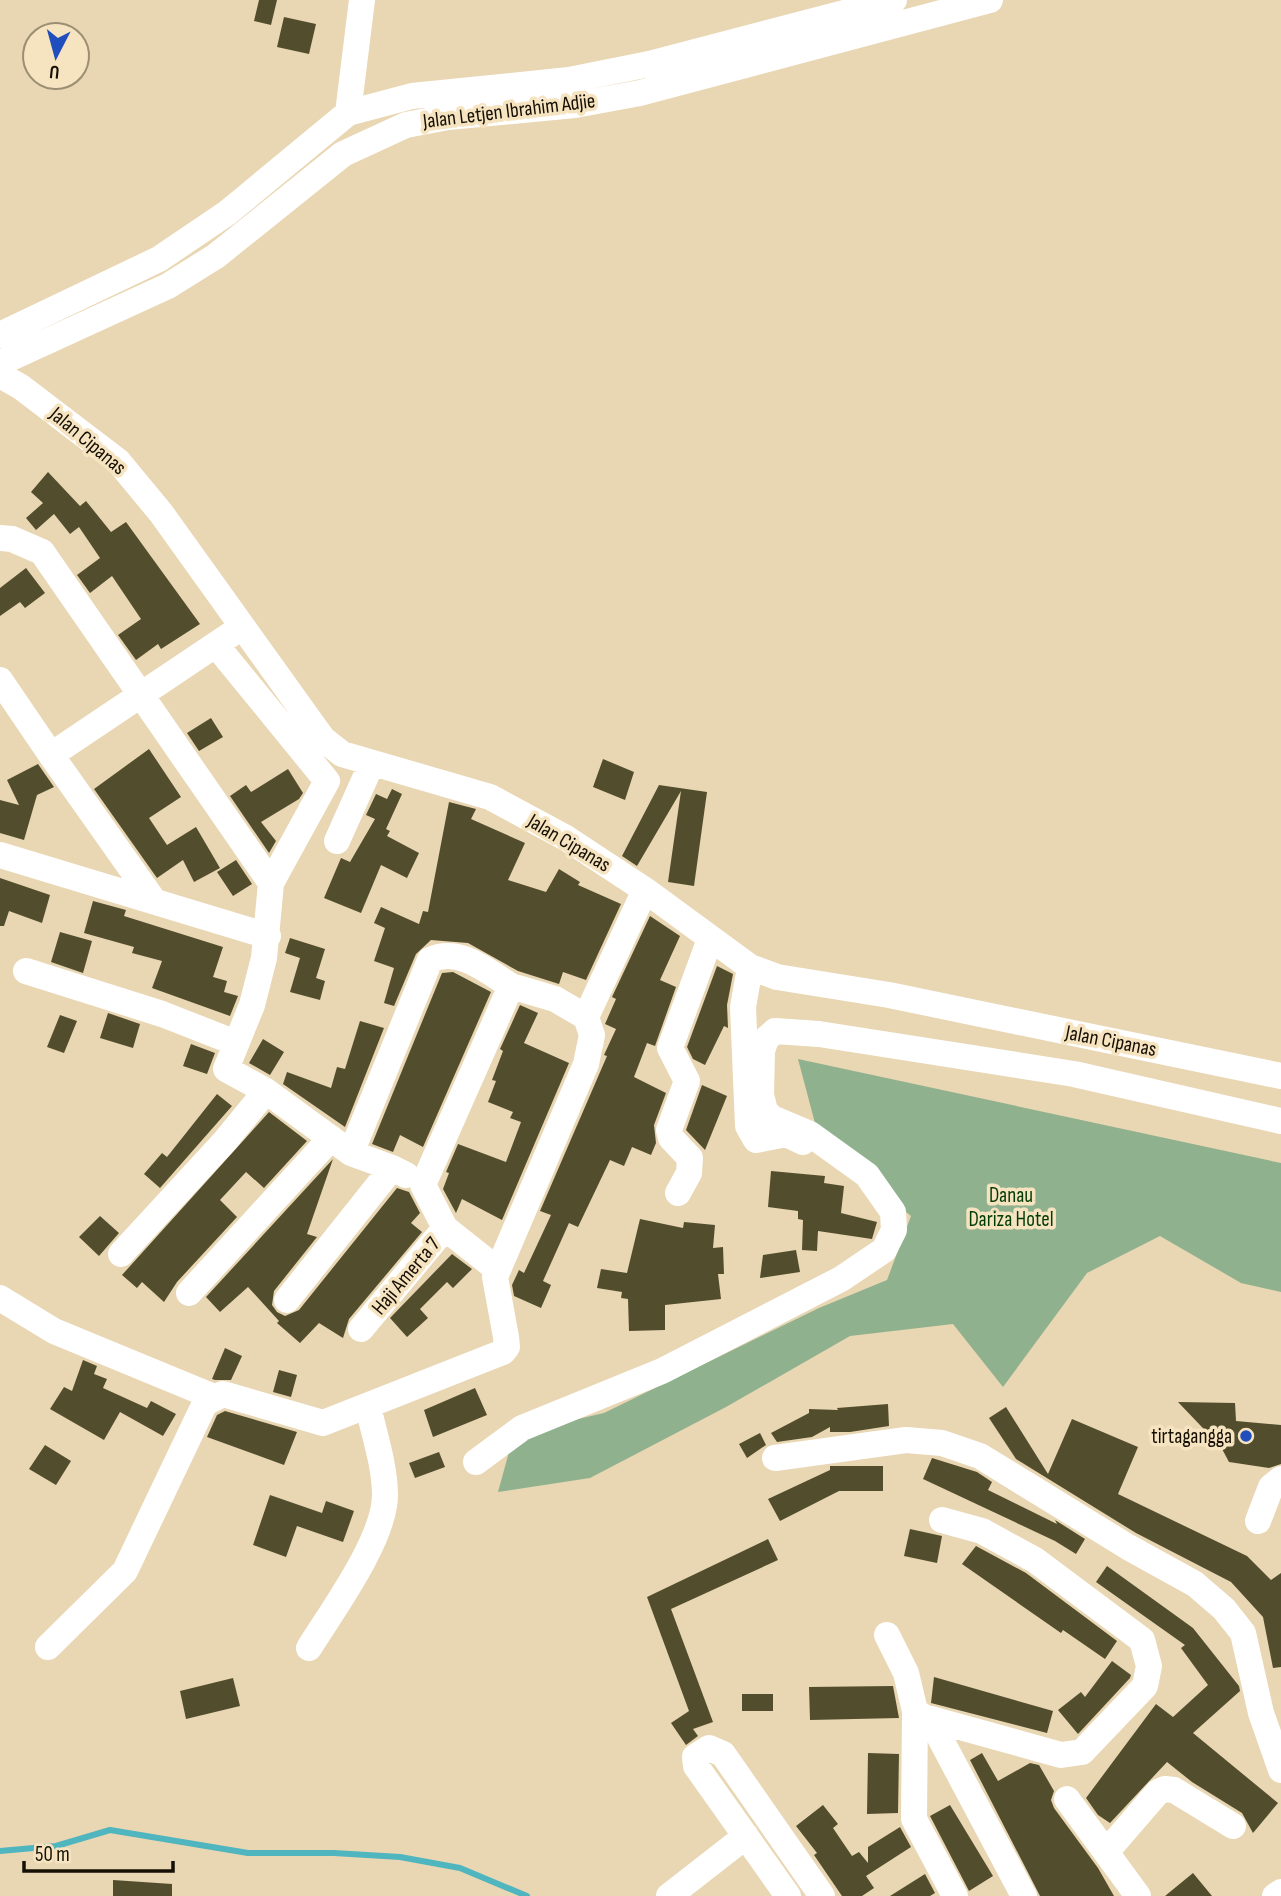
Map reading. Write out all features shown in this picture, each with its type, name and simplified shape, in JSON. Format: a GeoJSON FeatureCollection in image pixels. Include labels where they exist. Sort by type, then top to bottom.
{"type":"FeatureCollection","features":[{"type":"Feature","properties":{"kind":"street"},"geometry":{"type":"LineString","coordinates":[[348,114],[362,0]]}},
{"type":"Feature","properties":{"kind":"street","name":"Jalan Letjen Ibrahim Adjie"},"geometry":{"type":"LineString","coordinates":[[0,363],[168,286],[216,256],[343,154],[373,138],[406,125],[572,93],[649,64],[894,0]]}},
{"type":"Feature","properties":{"kind":"street","name":"Jalan Letjen Ibrahim Adjie"},"geometry":{"type":"LineString","coordinates":[[0,335],[159,259],[227,213],[348,114],[412,96],[640,93],[867,35],[990,0]]}},
{"type":"Feature","properties":{"kind":"street","name":"Jalan Cipanas"},"geometry":{"type":"LineString","coordinates":[[0,375],[32,394],[118,461],[243,625],[323,739],[342,754],[371,765],[416,774],[490,797],[566,838],[645,890],[750,967],[777,977],[890,995],[1281,1076]]}},
{"type":"Feature","properties":{"kind":"street"},"geometry":{"type":"LineString","coordinates":[[0,538],[12,539],[42,552],[271,883]]}},
{"type":"Feature","properties":{"kind":"street"},"geometry":{"type":"LineString","coordinates":[[51,755],[243,625]]}},
{"type":"Feature","properties":{"kind":"street"},"geometry":{"type":"LineString","coordinates":[[216,645],[327,781],[271,883],[268,936],[253,1005],[226,1069],[266,1091],[341,1145],[422,1185],[511,986]]}},
{"type":"Feature","properties":{"kind":"street"},"geometry":{"type":"LineString","coordinates":[[0,680],[153,901]]}},
{"type":"Feature","properties":{"kind":"street"},"geometry":{"type":"LineString","coordinates":[[337,841],[371,765]]}},
{"type":"Feature","properties":{"kind":"street"},"geometry":{"type":"LineString","coordinates":[[0,855],[268,936]]}},
{"type":"Feature","properties":{"kind":"street"},"geometry":{"type":"LineString","coordinates":[[586,1017],[645,890]]}},
{"type":"Feature","properties":{"kind":"street"},"geometry":{"type":"LineString","coordinates":[[678,1193],[689,1173],[690,1158],[671,1138],[669,1130],[687,1081],[670,1048],[710,939]]}},
{"type":"Feature","properties":{"kind":"street"},"geometry":{"type":"LineString","coordinates":[[48,1647],[125,1571],[205,1403],[214,1397],[223,1394],[323,1423],[503,1352],[507,1348],[495,1277],[586,1063],[592,1035],[586,1017],[555,999],[511,986],[454,955],[441,955],[430,960],[341,1145],[189,1293]]}},
{"type":"Feature","properties":{"kind":"street"},"geometry":{"type":"LineString","coordinates":[[750,967],[744,990],[742,1024],[746,1114],[752,1136],[756,1140],[793,1136],[834,1159],[866,1197]]}},
{"type":"Feature","properties":{"kind":"street"},"geometry":{"type":"LineString","coordinates":[[26,971],[162,1014],[236,1042]]}},
{"type":"Feature","properties":{"kind":"street"},"geometry":{"type":"LineString","coordinates":[[475,1462],[523,1428],[662,1371],[841,1279],[884,1250],[894,1230],[893,1212],[867,1175],[810,1134],[772,1118],[765,1111],[761,1094],[762,1051],[766,1039],[775,1031],[819,1034],[1062,1072],[1281,1121]]}},
{"type":"Feature","properties":{"kind":"street"},"geometry":{"type":"LineString","coordinates":[[121,1254],[225,1141],[266,1091]]}},
{"type":"Feature","properties":{"kind":"street"},"geometry":{"type":"LineString","coordinates":[[286,1300],[392,1168]]}},
{"type":"Feature","properties":{"kind":"street","name":"Haji Amerta 7"},"geometry":{"type":"LineString","coordinates":[[361,1329],[445,1228],[422,1185]]}},
{"type":"Feature","properties":{"kind":"street"},"geometry":{"type":"LineString","coordinates":[[445,1228],[498,1270]]}},
{"type":"Feature","properties":{"kind":"street"},"geometry":{"type":"LineString","coordinates":[[0,1298],[54,1331],[214,1397]]}},
{"type":"Feature","properties":{"kind":"street"},"geometry":{"type":"LineString","coordinates":[[309,1648],[360,1565],[380,1521],[385,1497],[368,1406]]}},
{"type":"Feature","properties":{"kind":"street"},"geometry":{"type":"LineString","coordinates":[[775,1458],[906,1440],[942,1443],[980,1456],[1128,1547],[1195,1584],[1224,1609],[1243,1633],[1261,1713],[1281,1770]]}},
{"type":"Feature","properties":{"kind":"street"},"geometry":{"type":"LineString","coordinates":[[1258,1521],[1271,1487],[1281,1479]]}},
{"type":"Feature","properties":{"kind":"street"},"geometry":{"type":"LineString","coordinates":[[915,1711],[924,1717],[962,1728],[1061,1755],[1074,1755],[1082,1752],[1148,1678],[1148,1653],[1142,1640],[1035,1560],[982,1531],[942,1520]]}},
{"type":"Feature","properties":{"kind":"street"},"geometry":{"type":"LineString","coordinates":[[887,1635],[906,1673],[915,1711],[914,1819],[955,1896]]}},
{"type":"Feature","properties":{"kind":"street"},"geometry":{"type":"LineString","coordinates":[[940,1738],[1024,1896]]}},
{"type":"Feature","properties":{"kind":"street"},"geometry":{"type":"LineString","coordinates":[[788,1896],[696,1766],[695,1756],[703,1751],[709,1748],[723,1754],[822,1896]]}},
{"type":"Feature","properties":{"kind":"street"},"geometry":{"type":"LineString","coordinates":[[1107,1851],[1158,1792],[1165,1788],[1174,1790],[1233,1826]]}},
{"type":"Feature","properties":{"kind":"street"},"geometry":{"type":"LineString","coordinates":[[1067,1799],[1138,1896]]}},
{"type":"Feature","properties":{"kind":"street"},"geometry":{"type":"LineString","coordinates":[[669,1896],[746,1836]]}},
{"type":"Feature","properties":{"kind":"street"},"geometry":{"type":"LineString","coordinates":[[1275,1896],[1281,1892]]}},
{"type":"Feature","properties":{"kind":"green space","name":"Danau Dariza Hotel"},"geometry":{"type":"Polygon","coordinates":[[[798,1059],[1281,1163],[1281,1292],[1241,1283],[1160,1236],[1087,1273],[1003,1387],[953,1324],[850,1336],[726,1407],[590,1478],[498,1492],[514,1434],[604,1413],[819,1308],[887,1280],[911,1216],[820,1142],[798,1059]]]}},
{"type":"Feature","properties":{"kind":"building"},"geometry":{"type":"Polygon","coordinates":[[[259,0],[277,0],[271,25],[254,21],[259,0]]]}},
{"type":"Feature","properties":{"kind":"building"},"geometry":{"type":"Polygon","coordinates":[[[284,17],[316,24],[309,54],[277,47],[284,17]]]}},
{"type":"Feature","properties":{"kind":"building"},"geometry":{"type":"Polygon","coordinates":[[[48,472],[80,506],[86,501],[111,532],[126,522],[200,624],[161,649],[158,644],[136,660],[118,635],[141,619],[112,576],[90,593],[77,575],[100,558],[79,527],[70,534],[54,514],[36,530],[26,518],[43,503],[31,492],[48,472]]]}},
{"type":"Feature","properties":{"kind":"building"},"geometry":{"type":"Polygon","coordinates":[[[26,568],[45,593],[25,608],[20,602],[0,616],[0,588],[26,568]]]}},
{"type":"Feature","properties":{"kind":"building"},"geometry":{"type":"Polygon","coordinates":[[[211,718],[223,737],[199,751],[187,733],[211,718]]]}},
{"type":"Feature","properties":{"kind":"building"},"geometry":{"type":"Polygon","coordinates":[[[149,749],[181,797],[149,818],[167,845],[196,827],[220,868],[194,882],[183,860],[157,878],[94,789],[149,749]]]}},
{"type":"Feature","properties":{"kind":"building"},"geometry":{"type":"Polygon","coordinates":[[[603,759],[634,772],[625,800],[593,787],[603,759]]]}},
{"type":"Feature","properties":{"kind":"building"},"geometry":{"type":"Polygon","coordinates":[[[38,764],[54,787],[37,795],[24,840],[0,833],[0,800],[19,805],[7,780],[38,764]]]}},
{"type":"Feature","properties":{"kind":"building"},"geometry":{"type":"Polygon","coordinates":[[[288,769],[303,793],[299,799],[261,822],[276,841],[269,853],[230,796],[246,785],[251,792],[288,769]]]}},
{"type":"Feature","properties":{"kind":"building"},"geometry":{"type":"Polygon","coordinates":[[[659,785],[707,792],[694,886],[668,882],[681,791],[637,866],[622,856],[659,785]]]}},
{"type":"Feature","properties":{"kind":"building"},"geometry":{"type":"Polygon","coordinates":[[[392,789],[402,794],[386,829],[390,831],[387,836],[419,853],[407,878],[381,865],[361,913],[324,898],[341,858],[350,862],[375,819],[366,815],[376,794],[387,799],[392,789]]]}},
{"type":"Feature","properties":{"kind":"building"},"geometry":{"type":"Polygon","coordinates":[[[449,802],[476,809],[471,819],[525,843],[508,880],[546,892],[559,869],[580,882],[578,885],[621,904],[586,980],[563,972],[559,984],[518,971],[468,943],[431,940],[416,954],[394,1006],[384,1003],[394,968],[374,961],[385,928],[374,923],[381,907],[419,924],[423,911],[428,912],[449,802]]]}},
{"type":"Feature","properties":{"kind":"building"},"geometry":{"type":"Polygon","coordinates":[[[236,860],[252,884],[233,896],[217,872],[236,860]]]}},
{"type":"Feature","properties":{"kind":"building"},"geometry":{"type":"Polygon","coordinates":[[[0,878],[50,895],[42,923],[9,911],[4,926],[0,926],[0,878]]]}},
{"type":"Feature","properties":{"kind":"building"},"geometry":{"type":"Polygon","coordinates":[[[93,901],[126,910],[124,916],[223,947],[213,977],[227,981],[224,992],[238,996],[230,1016],[152,988],[162,961],[132,953],[134,947],[84,933],[93,901]]]}},
{"type":"Feature","properties":{"kind":"building"},"geometry":{"type":"Polygon","coordinates":[[[650,916],[680,936],[660,980],[676,987],[655,1046],[647,1043],[634,1077],[666,1093],[654,1125],[656,1143],[651,1155],[632,1147],[624,1166],[610,1160],[578,1227],[569,1223],[543,1281],[551,1285],[541,1308],[514,1296],[512,1285],[519,1270],[524,1273],[551,1215],[540,1211],[607,1056],[604,1055],[616,1029],[605,1024],[616,999],[612,997],[650,916]]]}},
{"type":"Feature","properties":{"kind":"building"},"geometry":{"type":"Polygon","coordinates":[[[60,932],[92,941],[83,973],[51,962],[60,932]]]}},
{"type":"Feature","properties":{"kind":"building"},"geometry":{"type":"Polygon","coordinates":[[[290,938],[325,949],[316,978],[325,981],[320,1000],[290,992],[300,958],[285,953],[290,938]]]}},
{"type":"Feature","properties":{"kind":"building"},"geometry":{"type":"Polygon","coordinates":[[[717,966],[733,974],[727,1005],[728,1028],[724,1026],[705,1065],[693,1059],[687,1047],[717,966]]]}},
{"type":"Feature","properties":{"kind":"building"},"geometry":{"type":"Polygon","coordinates":[[[453,972],[491,992],[423,1147],[400,1135],[393,1152],[372,1144],[442,973],[453,972]]]}},
{"type":"Feature","properties":{"kind":"building"},"geometry":{"type":"Polygon","coordinates":[[[520,1005],[538,1013],[524,1043],[569,1063],[502,1220],[462,1199],[456,1213],[443,1189],[449,1173],[446,1172],[458,1144],[506,1162],[521,1122],[510,1118],[513,1112],[488,1102],[496,1081],[492,1080],[503,1051],[500,1049],[520,1005]]]}},
{"type":"Feature","properties":{"kind":"building"},"geometry":{"type":"Polygon","coordinates":[[[108,1013],[140,1024],[133,1048],[100,1038],[108,1013]]]}},
{"type":"Feature","properties":{"kind":"building"},"geometry":{"type":"Polygon","coordinates":[[[60,1015],[77,1021],[64,1053],[47,1047],[60,1015]]]}},
{"type":"Feature","properties":{"kind":"building"},"geometry":{"type":"Polygon","coordinates":[[[360,1021],[384,1028],[345,1127],[283,1084],[287,1072],[331,1088],[337,1067],[345,1069],[360,1021]]]}},
{"type":"Feature","properties":{"kind":"building"},"geometry":{"type":"Polygon","coordinates":[[[263,1039],[284,1052],[270,1075],[249,1063],[263,1039]]]}},
{"type":"Feature","properties":{"kind":"building"},"geometry":{"type":"Polygon","coordinates":[[[191,1044],[215,1053],[207,1074],[183,1066],[191,1044]]]}},
{"type":"Feature","properties":{"kind":"building"},"geometry":{"type":"Polygon","coordinates":[[[702,1085],[727,1096],[705,1150],[686,1130],[702,1085]]]}},
{"type":"Feature","properties":{"kind":"building"},"geometry":{"type":"Polygon","coordinates":[[[217,1094],[232,1106],[160,1188],[144,1174],[162,1153],[167,1157],[217,1094]]]}},
{"type":"Feature","properties":{"kind":"building"},"geometry":{"type":"Polygon","coordinates":[[[269,1112],[307,1141],[264,1188],[246,1172],[220,1200],[237,1217],[177,1282],[164,1302],[142,1282],[137,1288],[122,1275],[269,1112]]]}},
{"type":"Feature","properties":{"kind":"building"},"geometry":{"type":"Polygon","coordinates":[[[333,1159],[307,1234],[317,1237],[274,1291],[272,1305],[277,1312],[285,1316],[299,1310],[397,1188],[409,1192],[420,1213],[411,1223],[422,1232],[349,1319],[343,1338],[319,1323],[300,1343],[277,1323],[279,1321],[248,1287],[220,1312],[206,1297],[333,1159]]]}},
{"type":"Feature","properties":{"kind":"building"},"geometry":{"type":"Polygon","coordinates":[[[771,1171],[825,1176],[824,1183],[844,1186],[841,1213],[877,1222],[872,1239],[818,1231],[817,1251],[802,1250],[803,1220],[798,1219],[798,1211],[768,1207],[771,1171]]]}},
{"type":"Feature","properties":{"kind":"building"},"geometry":{"type":"Polygon","coordinates":[[[100,1216],[119,1233],[99,1256],[79,1237],[100,1216]]]}},
{"type":"Feature","properties":{"kind":"building"},"geometry":{"type":"Polygon","coordinates":[[[640,1219],[683,1228],[684,1222],[715,1225],[713,1248],[723,1247],[724,1274],[718,1274],[721,1299],[665,1305],[665,1330],[629,1331],[628,1299],[621,1298],[622,1292],[597,1288],[601,1269],[627,1273],[640,1219]]]}},
{"type":"Feature","properties":{"kind":"building"},"geometry":{"type":"Polygon","coordinates":[[[796,1250],[800,1272],[760,1278],[763,1255],[796,1250]]]}},
{"type":"Feature","properties":{"kind":"building"},"geometry":{"type":"Polygon","coordinates":[[[452,1254],[472,1269],[453,1288],[447,1282],[420,1309],[428,1318],[407,1337],[390,1318],[452,1254]]]}},
{"type":"Feature","properties":{"kind":"building"},"geometry":{"type":"Polygon","coordinates":[[[225,1348],[242,1356],[231,1380],[212,1379],[225,1348]]]}},
{"type":"Feature","properties":{"kind":"building"},"geometry":{"type":"Polygon","coordinates":[[[83,1360],[97,1366],[94,1374],[107,1379],[103,1388],[147,1408],[151,1401],[176,1414],[163,1436],[120,1412],[104,1440],[50,1409],[64,1387],[72,1391],[83,1360]]]}},
{"type":"Feature","properties":{"kind":"building"},"geometry":{"type":"Polygon","coordinates":[[[279,1370],[297,1375],[291,1397],[273,1392],[279,1370]]]}},
{"type":"Feature","properties":{"kind":"building"},"geometry":{"type":"Polygon","coordinates":[[[475,1388],[487,1415],[433,1437],[424,1410],[475,1388]]]}},
{"type":"Feature","properties":{"kind":"building","name":"tirtagangga"},"geometry":{"type":"Polygon","coordinates":[[[1178,1402],[1235,1403],[1236,1421],[1281,1425],[1281,1464],[1269,1468],[1229,1462],[1221,1447],[1178,1402]]]}},
{"type":"Feature","properties":{"kind":"building"},"geometry":{"type":"Polygon","coordinates":[[[888,1404],[889,1426],[850,1432],[830,1432],[830,1427],[812,1437],[777,1442],[771,1433],[809,1413],[809,1409],[838,1410],[837,1408],[888,1404]]]}},
{"type":"Feature","properties":{"kind":"building"},"geometry":{"type":"Polygon","coordinates":[[[1006,1407],[1048,1474],[1072,1419],[1138,1447],[1118,1494],[1247,1556],[1271,1580],[1281,1573],[1281,1667],[1273,1668],[1263,1617],[1231,1582],[1136,1533],[1016,1459],[989,1418],[1006,1407]]]}},
{"type":"Feature","properties":{"kind":"building"},"geometry":{"type":"Polygon","coordinates":[[[225,1411],[297,1432],[284,1465],[207,1437],[217,1415],[225,1411]]]}},
{"type":"Feature","properties":{"kind":"building"},"geometry":{"type":"Polygon","coordinates":[[[760,1433],[766,1445],[747,1458],[739,1444],[760,1433]]]}},
{"type":"Feature","properties":{"kind":"building"},"geometry":{"type":"Polygon","coordinates":[[[45,1445],[71,1461],[56,1485],[29,1469],[45,1445]]]}},
{"type":"Feature","properties":{"kind":"building"},"geometry":{"type":"Polygon","coordinates":[[[439,1452],[445,1467],[415,1478],[409,1463],[439,1452]]]}},
{"type":"Feature","properties":{"kind":"building"},"geometry":{"type":"Polygon","coordinates":[[[932,1458],[977,1472],[992,1482],[988,1490],[1057,1524],[1055,1520],[1085,1539],[1076,1554],[1055,1541],[923,1479],[932,1458]]]}},
{"type":"Feature","properties":{"kind":"building"},"geometry":{"type":"Polygon","coordinates":[[[830,1466],[883,1466],[883,1491],[839,1491],[780,1521],[768,1499],[830,1470],[830,1466]]]}},
{"type":"Feature","properties":{"kind":"building"},"geometry":{"type":"Polygon","coordinates":[[[270,1495],[322,1513],[326,1501],[354,1511],[343,1542],[297,1526],[286,1557],[253,1545],[270,1495]]]}},
{"type":"Feature","properties":{"kind":"building"},"geometry":{"type":"Polygon","coordinates":[[[910,1529],[942,1536],[937,1563],[904,1556],[910,1529]]]}},
{"type":"Feature","properties":{"kind":"building"},"geometry":{"type":"Polygon","coordinates":[[[768,1539],[778,1560],[671,1609],[713,1722],[693,1729],[698,1736],[686,1745],[671,1723],[689,1711],[647,1597],[768,1539]]]}},
{"type":"Feature","properties":{"kind":"building"},"geometry":{"type":"Polygon","coordinates":[[[976,1546],[1026,1573],[1117,1641],[1105,1659],[1063,1630],[1061,1633],[962,1564],[976,1546]]]}},
{"type":"Feature","properties":{"kind":"building"},"geometry":{"type":"Polygon","coordinates":[[[1107,1566],[1193,1628],[1239,1686],[1240,1691],[1193,1733],[1278,1803],[1253,1833],[1242,1813],[1192,1782],[1167,1762],[1110,1823],[1098,1815],[1086,1798],[1156,1704],[1173,1717],[1208,1685],[1181,1648],[1185,1645],[1096,1582],[1107,1566]]]}},
{"type":"Feature","properties":{"kind":"building"},"geometry":{"type":"Polygon","coordinates":[[[1112,1661],[1131,1675],[1130,1678],[1078,1734],[1058,1710],[1081,1692],[1085,1697],[1112,1661]]]}},
{"type":"Feature","properties":{"kind":"building"},"geometry":{"type":"Polygon","coordinates":[[[934,1677],[1053,1711],[1047,1733],[931,1703],[934,1677]]]}},
{"type":"Feature","properties":{"kind":"building"},"geometry":{"type":"Polygon","coordinates":[[[233,1678],[240,1706],[186,1719],[180,1691],[233,1678]]]}},
{"type":"Feature","properties":{"kind":"building"},"geometry":{"type":"Polygon","coordinates":[[[893,1686],[899,1718],[810,1720],[809,1687],[893,1686]]]}},
{"type":"Feature","properties":{"kind":"building"},"geometry":{"type":"Polygon","coordinates":[[[742,1694],[773,1694],[773,1711],[742,1711],[742,1694]]]}},
{"type":"Feature","properties":{"kind":"building"},"geometry":{"type":"Polygon","coordinates":[[[868,1753],[899,1754],[898,1813],[867,1814],[868,1753]]]}},
{"type":"Feature","properties":{"kind":"building"},"geometry":{"type":"Polygon","coordinates":[[[982,1753],[998,1781],[1030,1763],[1039,1765],[1054,1791],[1051,1800],[1054,1808],[1098,1868],[1114,1896],[1040,1896],[970,1760],[982,1753]]]}},
{"type":"Feature","properties":{"kind":"building"},"geometry":{"type":"Polygon","coordinates":[[[823,1805],[838,1824],[833,1828],[852,1856],[859,1852],[868,1863],[868,1847],[900,1827],[911,1847],[866,1876],[874,1888],[862,1896],[842,1896],[814,1855],[817,1853],[796,1826],[823,1805]]]}},
{"type":"Feature","properties":{"kind":"building"},"geometry":{"type":"Polygon","coordinates":[[[950,1805],[993,1876],[969,1891],[930,1816],[950,1805]]]}},
{"type":"Feature","properties":{"kind":"building"},"geometry":{"type":"Polygon","coordinates":[[[1193,1873],[1212,1896],[1165,1896],[1193,1873]]]}},
{"type":"Feature","properties":{"kind":"building"},"geometry":{"type":"Polygon","coordinates":[[[925,1874],[935,1893],[930,1896],[890,1896],[925,1874]]]}},
{"type":"Feature","properties":{"kind":"building"},"geometry":{"type":"Polygon","coordinates":[[[113,1880],[172,1884],[172,1896],[113,1896],[113,1880]]]}},
{"type":"Feature","properties":{"kind":"waterway"},"geometry":{"type":"LineString","coordinates":[[0,1851],[56,1846],[110,1830],[248,1853],[334,1853],[400,1857],[460,1868],[527,1896]]}},
{"type":"Feature","properties":{"kind":"place","name":"tirtagangga"},"geometry":{"type":"Point","coordinates":[1246,1436]}}]}
